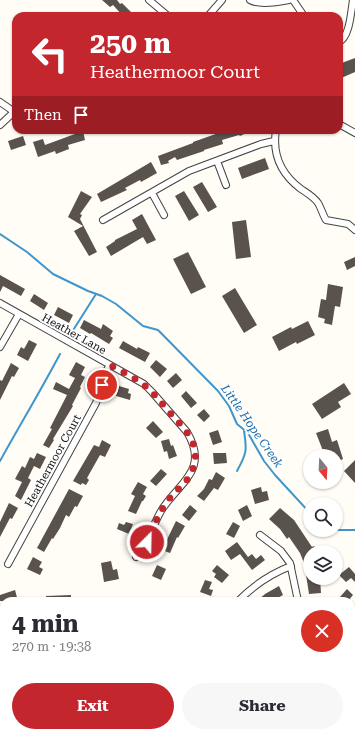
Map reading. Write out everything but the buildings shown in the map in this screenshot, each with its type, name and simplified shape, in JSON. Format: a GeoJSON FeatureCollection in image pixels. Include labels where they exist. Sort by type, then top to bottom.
{"type":"FeatureCollection","features":[{"type":"Feature","properties":{"kind":"street"},"geometry":{"type":"LineString","coordinates":[[149,0],[163,12]]}},
{"type":"Feature","properties":{"kind":"street"},"geometry":{"type":"LineString","coordinates":[[212,12],[222,0]]}},
{"type":"Feature","properties":{"kind":"street"},"geometry":{"type":"LineString","coordinates":[[250,0],[252,2],[289,0]]}},
{"type":"Feature","properties":{"kind":"street"},"geometry":{"type":"LineString","coordinates":[[293,0],[301,12]]}},
{"type":"Feature","properties":{"kind":"street"},"geometry":{"type":"LineString","coordinates":[[343,38],[347,32],[353,0]]}},
{"type":"Feature","properties":{"kind":"street"},"geometry":{"type":"LineString","coordinates":[[0,102],[12,111]]}},
{"type":"Feature","properties":{"kind":"street"},"geometry":{"type":"LineString","coordinates":[[0,125],[12,115]]}},
{"type":"Feature","properties":{"kind":"street"},"geometry":{"type":"LineString","coordinates":[[343,126],[355,133]]}},
{"type":"Feature","properties":{"kind":"street"},"geometry":{"type":"LineString","coordinates":[[275,134],[274,141],[277,156],[284,173],[289,180],[318,203],[326,220],[348,224],[355,230]]}},
{"type":"Feature","properties":{"kind":"street"},"geometry":{"type":"LineString","coordinates":[[103,220],[189,171],[261,144],[274,141]]}},
{"type":"Feature","properties":{"kind":"street"},"geometry":{"type":"LineString","coordinates":[[217,161],[226,185]]}},
{"type":"Feature","properties":{"kind":"street"},"geometry":{"type":"LineString","coordinates":[[152,193],[164,215]]}},
{"type":"Feature","properties":{"kind":"street","name":"Heather Lane"},"geometry":{"type":"LineString","coordinates":[[0,303],[134,378],[152,392],[187,432],[193,442],[195,450],[194,464],[188,479],[161,510],[147,542],[136,557]]}},
{"type":"Feature","properties":{"kind":"street"},"geometry":{"type":"LineString","coordinates":[[0,347],[19,314]]}},
{"type":"Feature","properties":{"kind":"street","name":"Heathermoor Court"},"geometry":{"type":"LineString","coordinates":[[8,564],[96,403],[104,375],[110,365]]}},
{"type":"Feature","properties":{"kind":"street"},"geometry":{"type":"LineString","coordinates":[[260,535],[281,551],[291,566],[297,597]]}},
{"type":"Feature","properties":{"kind":"street"},"geometry":{"type":"LineString","coordinates":[[242,597],[249,589],[259,582],[278,571],[291,566]]}},
{"type":"Feature","properties":{"kind":"waterway","name":"Little Hope Creek"},"geometry":{"type":"LineString","coordinates":[[0,234],[27,252],[53,274],[102,296],[116,304],[143,326],[158,330],[218,391],[229,406],[237,424],[248,433],[264,461],[303,505]]}},
{"type":"Feature","properties":{"kind":"waterway"},"geometry":{"type":"LineString","coordinates":[[72,332],[96,294]]}},
{"type":"Feature","properties":{"kind":"waterway"},"geometry":{"type":"LineString","coordinates":[[0,461],[60,354]]}},
{"type":"Feature","properties":{"kind":"waterway"},"geometry":{"type":"LineString","coordinates":[[237,471],[243,460],[245,451],[246,443],[244,431]]}},
{"type":"Feature","properties":{"kind":"waterway","name":"Little Hope Creek"},"geometry":{"type":"LineString","coordinates":[[343,530],[355,530]]}},
{"type":"Feature","properties":{"kind":"route"},"geometry":{"type":"LineString","coordinates":[[102,385],[106,370],[110,365],[144,384],[187,432],[193,442],[195,456],[192,472],[188,479],[161,510],[147,542]]}}]}
